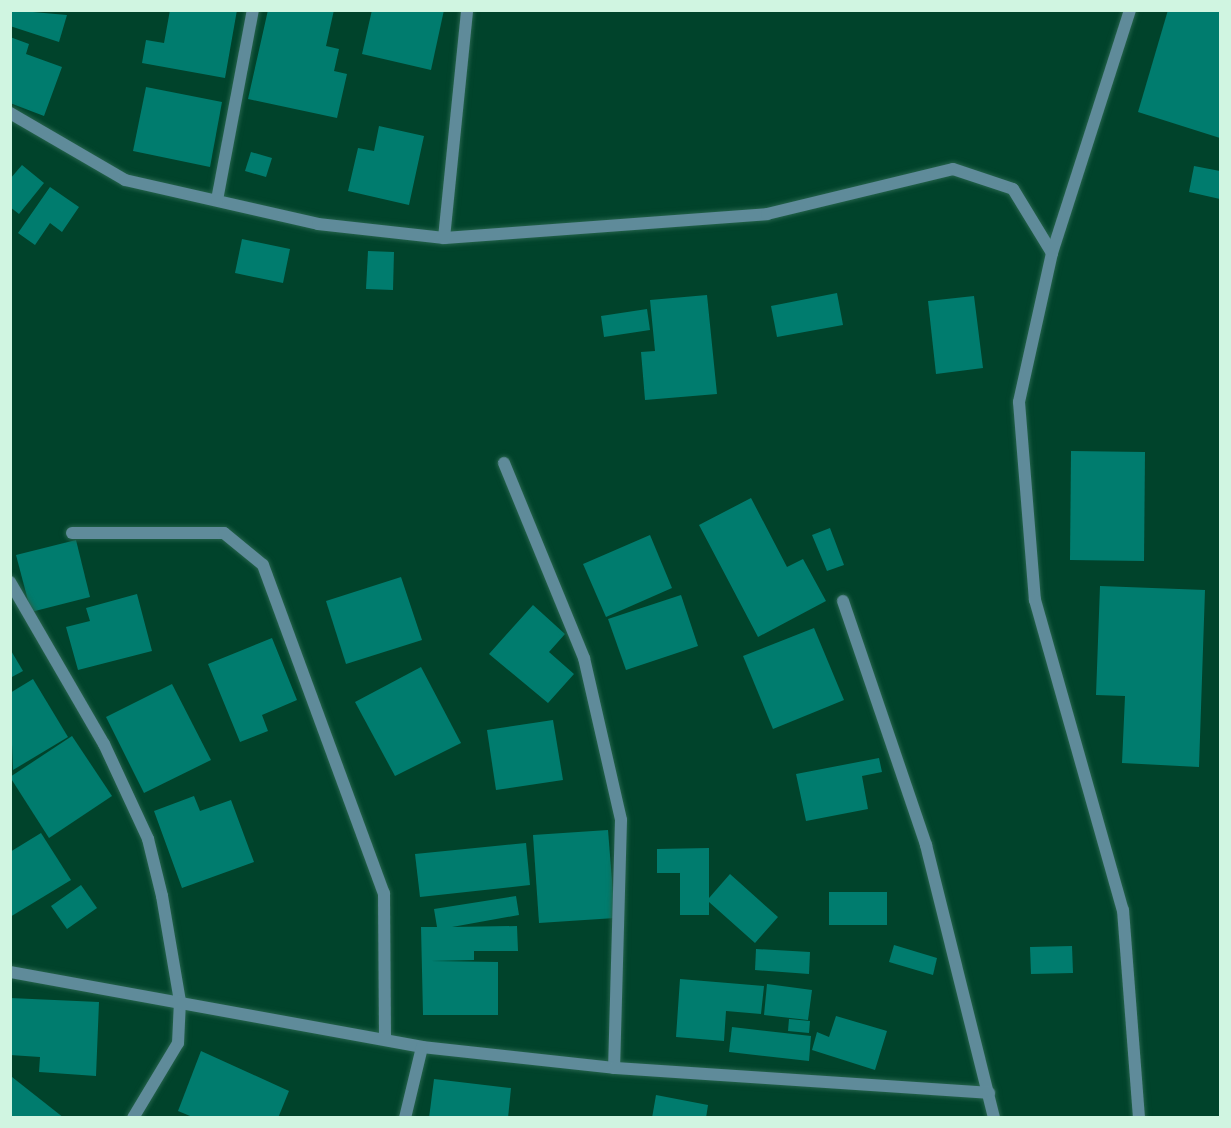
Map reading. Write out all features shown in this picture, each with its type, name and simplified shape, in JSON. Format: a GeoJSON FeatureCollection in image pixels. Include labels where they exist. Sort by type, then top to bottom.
{"type":"FeatureCollection","features":[{"type":"Feature","properties":{"kind":"street"},"geometry":{"type":"LineString","coordinates":[[217,200],[253,10]]}},
{"type":"Feature","properties":{"kind":"street"},"geometry":{"type":"LineString","coordinates":[[444,238],[467,10]]}},
{"type":"Feature","properties":{"kind":"street"},"geometry":{"type":"LineString","coordinates":[[1130,10],[1052,253],[1019,402],[1035,600],[1123,910],[1139,1118]]}},
{"type":"Feature","properties":{"kind":"street"},"geometry":{"type":"LineString","coordinates":[[10,113],[125,180],[318,224],[444,238],[767,214],[953,169],[1013,189],[1052,253]]}},
{"type":"Feature","properties":{"kind":"street"},"geometry":{"type":"LineString","coordinates":[[504,463],[584,658],[621,820],[614,1068]]}},
{"type":"Feature","properties":{"kind":"street"},"geometry":{"type":"LineString","coordinates":[[72,533],[224,533],[263,565],[384,893],[385,1039]]}},
{"type":"Feature","properties":{"kind":"street"},"geometry":{"type":"LineString","coordinates":[[10,582],[104,744],[148,838],[180,1001],[178,1043],[133,1118]]}},
{"type":"Feature","properties":{"kind":"street"},"geometry":{"type":"LineString","coordinates":[[843,602],[926,845],[994,1118]]}},
{"type":"Feature","properties":{"kind":"street"},"geometry":{"type":"LineString","coordinates":[[10,972],[180,1001],[422,1047],[614,1068],[989,1093]]}},
{"type":"Feature","properties":{"kind":"street"},"geometry":{"type":"LineString","coordinates":[[405,1118],[422,1047]]}},
{"type":"Feature","properties":{"kind":"building"},"geometry":{"type":"Polygon","coordinates":[[[10,10],[67,15],[59,42],[10,26],[10,10]]]}},
{"type":"Feature","properties":{"kind":"building"},"geometry":{"type":"Polygon","coordinates":[[[170,10],[237,10],[225,78],[142,63],[146,40],[164,43],[170,10]]]}},
{"type":"Feature","properties":{"kind":"building"},"geometry":{"type":"Polygon","coordinates":[[[268,10],[334,10],[326,46],[339,49],[334,71],[347,74],[337,118],[248,99],[268,10]]]}},
{"type":"Feature","properties":{"kind":"building"},"geometry":{"type":"Polygon","coordinates":[[[372,10],[444,10],[431,70],[362,54],[372,10]]]}},
{"type":"Feature","properties":{"kind":"building"},"geometry":{"type":"Polygon","coordinates":[[[1168,10],[1220,10],[1220,138],[1138,112],[1168,10]]]}},
{"type":"Feature","properties":{"kind":"building"},"geometry":{"type":"Polygon","coordinates":[[[10,37],[29,44],[26,54],[62,67],[44,116],[10,103],[10,37]]]}},
{"type":"Feature","properties":{"kind":"building"},"geometry":{"type":"Polygon","coordinates":[[[146,87],[222,102],[210,167],[133,151],[146,87]]]}},
{"type":"Feature","properties":{"kind":"building"},"geometry":{"type":"Polygon","coordinates":[[[379,126],[424,136],[409,205],[348,191],[358,148],[374,151],[379,126]]]}},
{"type":"Feature","properties":{"kind":"building"},"geometry":{"type":"Polygon","coordinates":[[[251,152],[272,158],[266,177],[245,171],[251,152]]]}},
{"type":"Feature","properties":{"kind":"building"},"geometry":{"type":"Polygon","coordinates":[[[22,165],[44,183],[19,214],[10,207],[10,179],[22,165]]]}},
{"type":"Feature","properties":{"kind":"building"},"geometry":{"type":"Polygon","coordinates":[[[1194,166],[1220,171],[1220,199],[1189,192],[1194,166]]]}},
{"type":"Feature","properties":{"kind":"building"},"geometry":{"type":"Polygon","coordinates":[[[50,187],[79,207],[62,232],[50,223],[35,245],[18,233],[50,187]]]}},
{"type":"Feature","properties":{"kind":"building"},"geometry":{"type":"Polygon","coordinates":[[[242,239],[290,249],[283,283],[235,273],[242,239]]]}},
{"type":"Feature","properties":{"kind":"building"},"geometry":{"type":"Polygon","coordinates":[[[368,251],[394,252],[393,290],[366,289],[368,251]]]}},
{"type":"Feature","properties":{"kind":"building"},"geometry":{"type":"Polygon","coordinates":[[[837,293],[843,325],[777,337],[771,306],[837,293]]]}},
{"type":"Feature","properties":{"kind":"building"},"geometry":{"type":"Polygon","coordinates":[[[707,295],[717,394],[645,400],[641,352],[655,351],[650,300],[707,295]]]}},
{"type":"Feature","properties":{"kind":"building"},"geometry":{"type":"Polygon","coordinates":[[[974,296],[983,368],[936,374],[928,301],[974,296]]]}},
{"type":"Feature","properties":{"kind":"building"},"geometry":{"type":"Polygon","coordinates":[[[647,309],[650,330],[604,337],[601,316],[647,309]]]}},
{"type":"Feature","properties":{"kind":"building"},"geometry":{"type":"Polygon","coordinates":[[[1071,451],[1145,452],[1144,561],[1070,560],[1071,451]]]}},
{"type":"Feature","properties":{"kind":"building"},"geometry":{"type":"Polygon","coordinates":[[[751,498],[787,567],[803,559],[826,601],[758,637],[699,525],[751,498]]]}},
{"type":"Feature","properties":{"kind":"building"},"geometry":{"type":"Polygon","coordinates":[[[830,528],[844,565],[827,571],[812,535],[830,528]]]}},
{"type":"Feature","properties":{"kind":"building"},"geometry":{"type":"Polygon","coordinates":[[[650,535],[672,588],[606,617],[583,564],[650,535]]]}},
{"type":"Feature","properties":{"kind":"building"},"geometry":{"type":"Polygon","coordinates":[[[76,540],[90,597],[31,612],[16,555],[76,540]]]}},
{"type":"Feature","properties":{"kind":"building"},"geometry":{"type":"Polygon","coordinates":[[[401,577],[422,640],[346,664],[326,601],[401,577]]]}},
{"type":"Feature","properties":{"kind":"building"},"geometry":{"type":"Polygon","coordinates":[[[1100,586],[1205,590],[1199,767],[1122,763],[1125,696],[1096,695],[1100,586]]]}},
{"type":"Feature","properties":{"kind":"building"},"geometry":{"type":"Polygon","coordinates":[[[137,594],[152,651],[78,670],[66,627],[90,621],[86,608],[137,594]]]}},
{"type":"Feature","properties":{"kind":"building"},"geometry":{"type":"Polygon","coordinates":[[[681,595],[698,646],[626,670],[608,619],[681,595]]]}},
{"type":"Feature","properties":{"kind":"building"},"geometry":{"type":"Polygon","coordinates":[[[533,605],[565,634],[549,652],[574,674],[548,703],[489,654],[533,605]]]}},
{"type":"Feature","properties":{"kind":"building"},"geometry":{"type":"Polygon","coordinates":[[[814,628],[844,700],[773,729],[743,656],[814,628]]]}},
{"type":"Feature","properties":{"kind":"building"},"geometry":{"type":"Polygon","coordinates":[[[272,638],[297,700],[262,715],[268,731],[240,742],[208,664],[272,638]]]}},
{"type":"Feature","properties":{"kind":"building"},"geometry":{"type":"Polygon","coordinates":[[[10,649],[23,671],[10,678],[10,649]]]}},
{"type":"Feature","properties":{"kind":"building"},"geometry":{"type":"Polygon","coordinates":[[[421,667],[461,743],[395,776],[355,702],[421,667]]]}},
{"type":"Feature","properties":{"kind":"building"},"geometry":{"type":"Polygon","coordinates":[[[33,679],[68,737],[13,770],[10,693],[33,679]]]}},
{"type":"Feature","properties":{"kind":"building"},"geometry":{"type":"Polygon","coordinates":[[[172,684],[211,760],[144,793],[106,717],[172,684]]]}},
{"type":"Feature","properties":{"kind":"building"},"geometry":{"type":"Polygon","coordinates":[[[553,720],[563,780],[496,790],[487,730],[553,720]]]}},
{"type":"Feature","properties":{"kind":"building"},"geometry":{"type":"Polygon","coordinates":[[[72,736],[112,796],[49,838],[10,777],[72,736]]]}},
{"type":"Feature","properties":{"kind":"building"},"geometry":{"type":"Polygon","coordinates":[[[879,758],[882,772],[862,776],[868,809],[806,821],[796,774],[879,758]]]}},
{"type":"Feature","properties":{"kind":"building"},"geometry":{"type":"Polygon","coordinates":[[[194,796],[200,811],[231,800],[254,862],[182,888],[154,811],[194,796]]]}},
{"type":"Feature","properties":{"kind":"building"},"geometry":{"type":"Polygon","coordinates":[[[608,830],[615,918],[539,923],[533,835],[608,830]]]}},
{"type":"Feature","properties":{"kind":"building"},"geometry":{"type":"Polygon","coordinates":[[[41,833],[71,880],[10,917],[10,852],[41,833]]]}},
{"type":"Feature","properties":{"kind":"building"},"geometry":{"type":"Polygon","coordinates":[[[526,843],[530,885],[420,897],[415,854],[526,843]]]}},
{"type":"Feature","properties":{"kind":"building"},"geometry":{"type":"Polygon","coordinates":[[[709,848],[709,898],[730,874],[778,917],[755,943],[709,902],[709,915],[680,915],[680,873],[657,873],[657,849],[709,848]]]}},
{"type":"Feature","properties":{"kind":"building"},"geometry":{"type":"Polygon","coordinates":[[[81,885],[97,908],[67,929],[51,906],[81,885]]]}},
{"type":"Feature","properties":{"kind":"building"},"geometry":{"type":"Polygon","coordinates":[[[829,892],[887,892],[887,925],[829,925],[829,892]]]}},
{"type":"Feature","properties":{"kind":"building"},"geometry":{"type":"Polygon","coordinates":[[[516,896],[519,915],[452,927],[517,926],[518,951],[474,951],[474,960],[431,961],[498,962],[498,1015],[423,1015],[421,927],[437,927],[434,909],[516,896]]]}},
{"type":"Feature","properties":{"kind":"building"},"geometry":{"type":"Polygon","coordinates":[[[894,945],[937,958],[933,975],[889,962],[894,945]]]}},
{"type":"Feature","properties":{"kind":"building"},"geometry":{"type":"Polygon","coordinates":[[[1072,946],[1073,973],[1031,974],[1030,947],[1072,946]]]}},
{"type":"Feature","properties":{"kind":"building"},"geometry":{"type":"Polygon","coordinates":[[[756,949],[810,952],[809,974],[755,970],[756,949]]]}},
{"type":"Feature","properties":{"kind":"building"},"geometry":{"type":"Polygon","coordinates":[[[680,979],[764,986],[761,1014],[726,1011],[724,1041],[676,1037],[680,979]]]}},
{"type":"Feature","properties":{"kind":"building"},"geometry":{"type":"Polygon","coordinates":[[[767,984],[812,990],[808,1020],[764,1015],[767,984]]]}},
{"type":"Feature","properties":{"kind":"building"},"geometry":{"type":"Polygon","coordinates":[[[10,998],[99,1002],[96,1076],[39,1072],[40,1057],[10,1055],[10,998]]]}},
{"type":"Feature","properties":{"kind":"building"},"geometry":{"type":"Polygon","coordinates":[[[836,1016],[887,1031],[875,1070],[812,1050],[817,1032],[829,1037],[836,1016]]]}},
{"type":"Feature","properties":{"kind":"building"},"geometry":{"type":"Polygon","coordinates":[[[789,1019],[810,1021],[809,1033],[788,1031],[789,1019]]]}},
{"type":"Feature","properties":{"kind":"building"},"geometry":{"type":"Polygon","coordinates":[[[732,1027],[811,1036],[809,1061],[729,1052],[732,1027]]]}},
{"type":"Feature","properties":{"kind":"building"},"geometry":{"type":"Polygon","coordinates":[[[201,1051],[289,1091],[278,1118],[195,1118],[178,1111],[201,1051]]]}},
{"type":"Feature","properties":{"kind":"building"},"geometry":{"type":"Polygon","coordinates":[[[12,1077],[64,1118],[10,1118],[12,1077]]]}},
{"type":"Feature","properties":{"kind":"building"},"geometry":{"type":"Polygon","coordinates":[[[434,1079],[511,1088],[508,1118],[429,1118],[434,1079]]]}},
{"type":"Feature","properties":{"kind":"building"},"geometry":{"type":"Polygon","coordinates":[[[656,1095],[708,1105],[706,1118],[652,1118],[656,1095]]]}}]}
